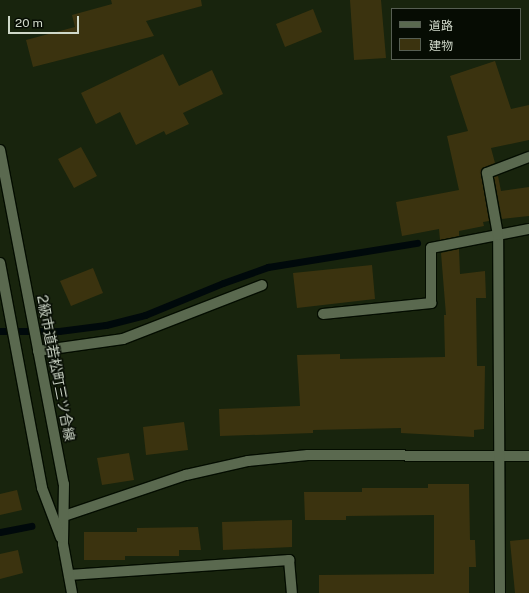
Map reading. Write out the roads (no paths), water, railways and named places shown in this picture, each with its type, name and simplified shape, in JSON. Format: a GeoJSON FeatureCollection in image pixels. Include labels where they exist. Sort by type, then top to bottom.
{"type":"FeatureCollection","features":[{"type":"Feature","properties":{"kind":"street","name":"2級市道若松町三ツ合線"},"geometry":{"type":"LineString","coordinates":[[0,150],[64,484],[63,544],[72,593]]}},
{"type":"Feature","properties":{"kind":"street"},"geometry":{"type":"LineString","coordinates":[[500,593],[498,235],[486,173],[529,157]]}},
{"type":"Feature","properties":{"kind":"street"},"geometry":{"type":"LineString","coordinates":[[323,314],[431,303],[431,248],[529,229]]}},
{"type":"Feature","properties":{"kind":"street"},"geometry":{"type":"LineString","coordinates":[[0,264],[42,488],[63,544]]}},
{"type":"Feature","properties":{"kind":"street"},"geometry":{"type":"LineString","coordinates":[[38,351],[123,339],[262,285]]}},
{"type":"Feature","properties":{"kind":"street"},"geometry":{"type":"LineString","coordinates":[[64,516],[186,475],[248,461],[308,454],[529,456]]}},
{"type":"Feature","properties":{"kind":"street"},"geometry":{"type":"LineString","coordinates":[[69,575],[289,560],[292,593]]}},
{"type":"Feature","properties":{"kind":"waterway"},"geometry":{"type":"LineString","coordinates":[[0,331],[59,331],[106,325],[145,315],[223,283],[268,267],[417,243]]}},
{"type":"Feature","properties":{"kind":"waterway"},"geometry":{"type":"LineString","coordinates":[[0,532],[31,526]]}}]}
